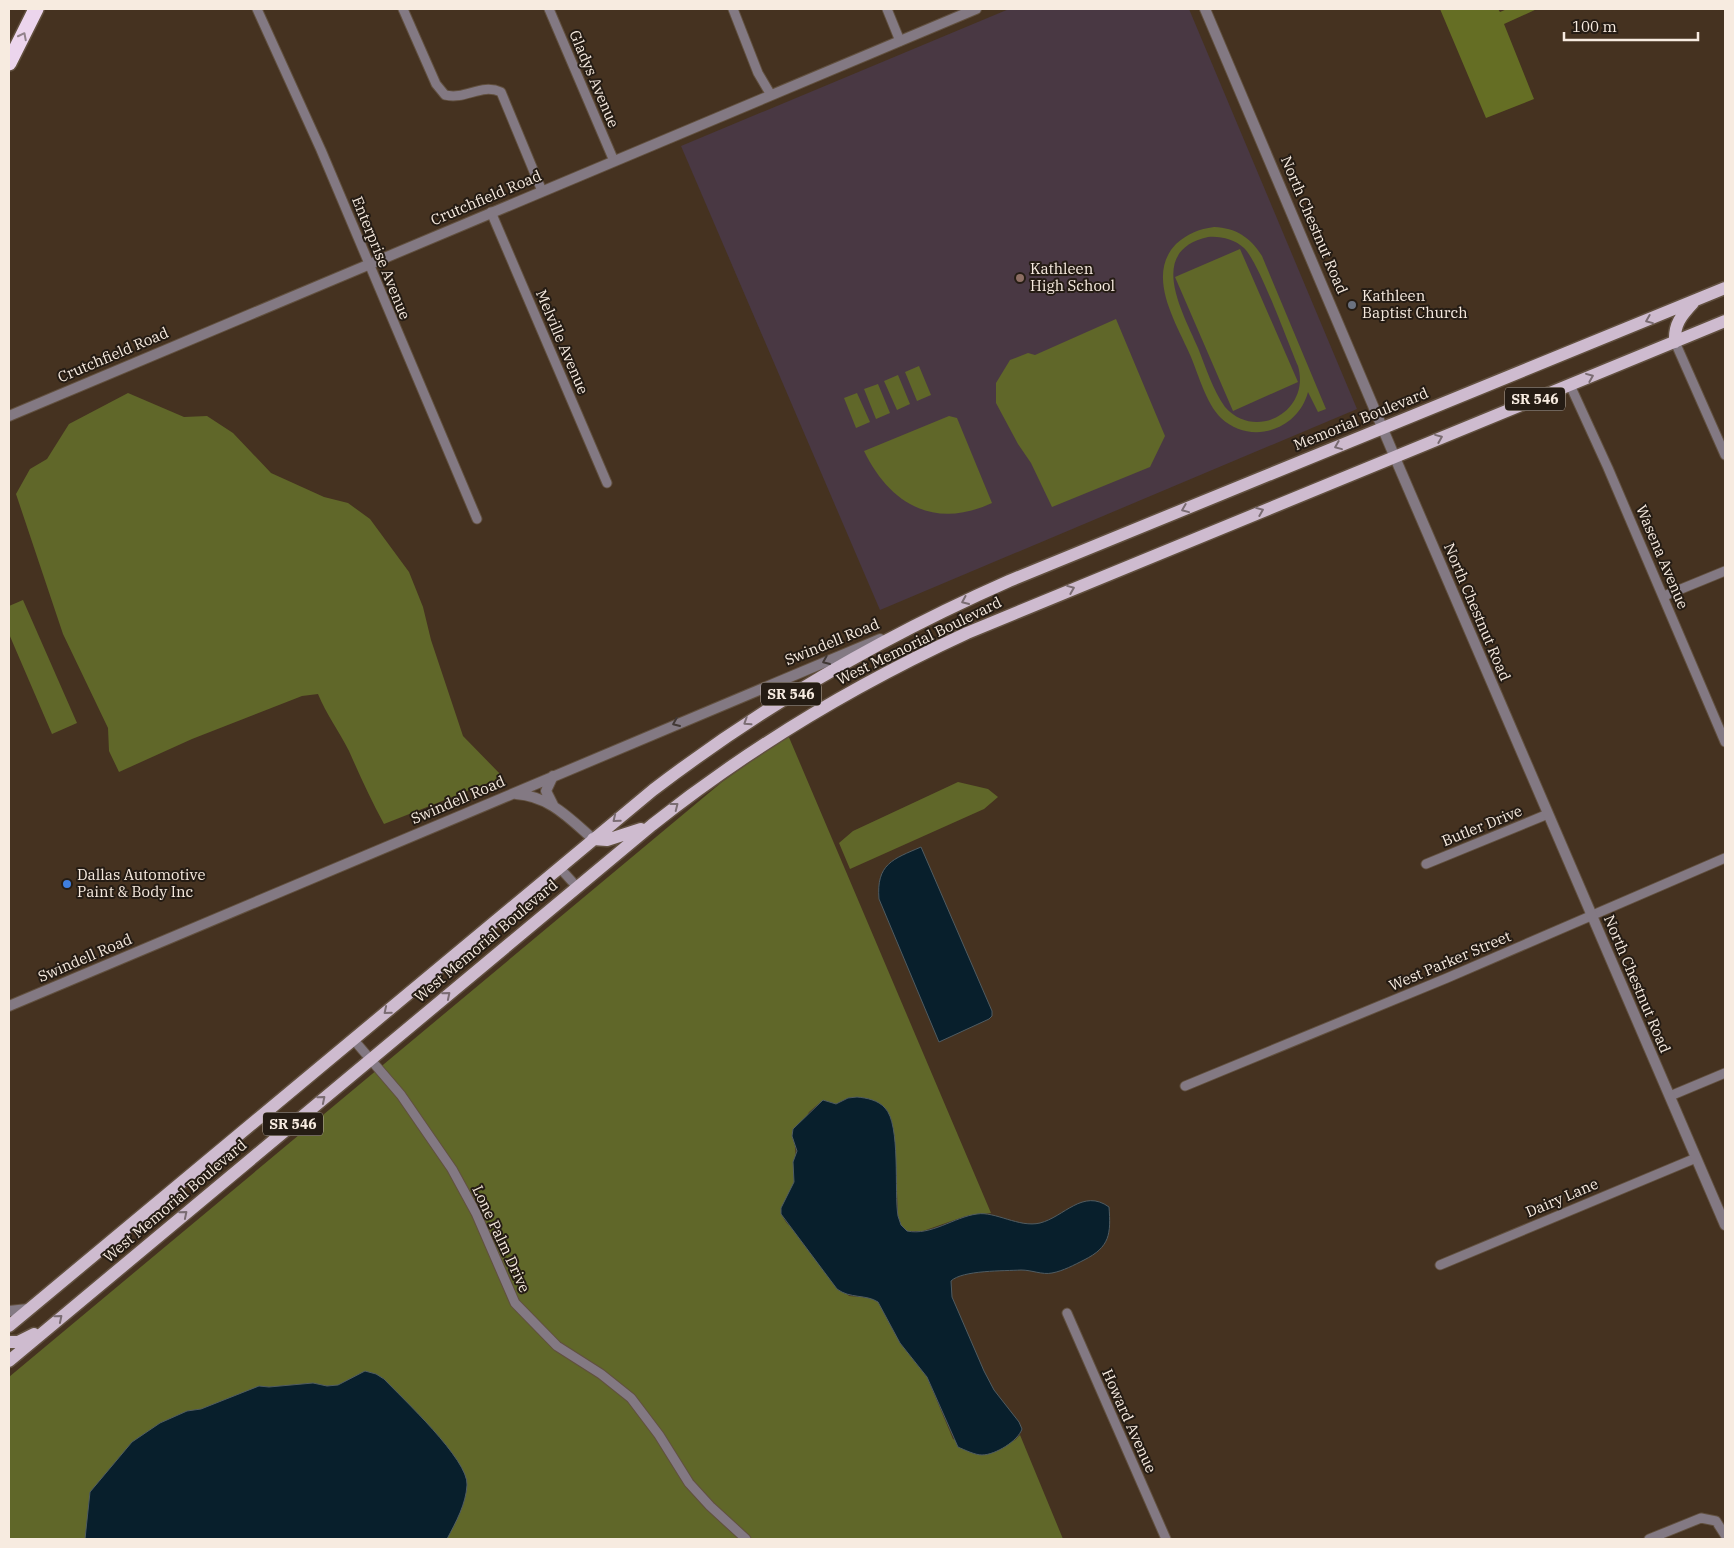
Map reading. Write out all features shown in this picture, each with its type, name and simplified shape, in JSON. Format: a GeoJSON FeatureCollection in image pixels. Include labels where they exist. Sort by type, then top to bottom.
{"type":"FeatureCollection","features":[{"type":"Feature","properties":{"kind":"highway"},"geometry":{"type":"LineString","coordinates":[[9,62],[36,9]]}},
{"type":"Feature","properties":{"kind":"main road","name":"Memorial Boulevard"},"geometry":{"type":"LineString","coordinates":[[1009,581],[1725,288]]}},
{"type":"Feature","properties":{"kind":"main road"},"geometry":{"type":"LineString","coordinates":[[1675,342],[1674,330],[1678,320],[1694,301]]}},
{"type":"Feature","properties":{"kind":"main road","name":"SR 546"},"geometry":{"type":"LineString","coordinates":[[1394,456],[1725,321]]}},
{"type":"Feature","properties":{"kind":"main road","name":"West Memorial Boulevard"},"geometry":{"type":"LineString","coordinates":[[9,1361],[652,824],[716,776],[813,712],[907,661],[1026,608],[1394,456]]}},
{"type":"Feature","properties":{"kind":"main road","name":"West Memorial Boulevard"},"geometry":{"type":"LineString","coordinates":[[9,1326],[558,867],[653,790],[729,734],[832,669],[920,622],[1009,581]]}},
{"type":"Feature","properties":{"kind":"main road"},"geometry":{"type":"LineString","coordinates":[[593,839],[607,840],[620,837],[652,824]]}},
{"type":"Feature","properties":{"kind":"main road"},"geometry":{"type":"LineString","coordinates":[[9,1342],[18,1342],[30,1334],[40,1334]]}},
{"type":"Feature","properties":{"kind":"street","name":"Enterprise Avenue"},"geometry":{"type":"LineString","coordinates":[[257,9],[321,150],[367,264],[477,519]]}},
{"type":"Feature","properties":{"kind":"street"},"geometry":{"type":"LineString","coordinates":[[404,9],[436,84],[445,96],[463,97],[486,88],[501,92],[542,191]]}},
{"type":"Feature","properties":{"kind":"street","name":"Gladys Avenue"},"geometry":{"type":"LineString","coordinates":[[548,9],[614,161]]}},
{"type":"Feature","properties":{"kind":"street"},"geometry":{"type":"LineString","coordinates":[[733,9],[758,73],[771,94]]}},
{"type":"Feature","properties":{"kind":"street"},"geometry":{"type":"LineString","coordinates":[[886,9],[900,41]]}},
{"type":"Feature","properties":{"kind":"street","name":"Crutchfield Road"},"geometry":{"type":"LineString","coordinates":[[9,416],[976,9]]}},
{"type":"Feature","properties":{"kind":"street","name":"North Chestnut Road"},"geometry":{"type":"LineString","coordinates":[[1205,9],[1394,456],[1724,1220]]}},
{"type":"Feature","properties":{"kind":"street","name":"Melville Avenue"},"geometry":{"type":"LineString","coordinates":[[491,212],[607,482]]}},
{"type":"Feature","properties":{"kind":"street"},"geometry":{"type":"LineString","coordinates":[[1675,342],[1725,455]]}},
{"type":"Feature","properties":{"kind":"street","name":"Wasena Avenue"},"geometry":{"type":"LineString","coordinates":[[1570,385],[1664,596],[1725,742]]}},
{"type":"Feature","properties":{"kind":"street"},"geometry":{"type":"LineString","coordinates":[[1664,596],[1725,571]]}},
{"type":"Feature","properties":{"kind":"street","name":"Swindell Road"},"geometry":{"type":"LineString","coordinates":[[9,1006],[920,622]]}},
{"type":"Feature","properties":{"kind":"street"},"geometry":{"type":"LineString","coordinates":[[553,776],[546,791],[554,806]]}},
{"type":"Feature","properties":{"kind":"street"},"geometry":{"type":"LineString","coordinates":[[512,794],[530,795],[554,806],[593,839]]}},
{"type":"Feature","properties":{"kind":"street","name":"Butler Drive"},"geometry":{"type":"LineString","coordinates":[[1426,864],[1548,814]]}},
{"type":"Feature","properties":{"kind":"street","name":"West Parker Street"},"geometry":{"type":"LineString","coordinates":[[1184,1086],[1220,1073],[1725,858]]}},
{"type":"Feature","properties":{"kind":"street"},"geometry":{"type":"LineString","coordinates":[[558,867],[577,887]]}},
{"type":"Feature","properties":{"kind":"street","name":"Lone Palm Drive"},"geometry":{"type":"LineString","coordinates":[[354,1039],[401,1095],[452,1169],[476,1213],[515,1303],[557,1346],[601,1374],[631,1398],[659,1434],[689,1483],[710,1506],[746,1539]]}},
{"type":"Feature","properties":{"kind":"street"},"geometry":{"type":"LineString","coordinates":[[1670,1096],[1725,1073]]}},
{"type":"Feature","properties":{"kind":"street","name":"Dairy Lane"},"geometry":{"type":"LineString","coordinates":[[1440,1265],[1696,1158]]}},
{"type":"Feature","properties":{"kind":"street"},"geometry":{"type":"LineString","coordinates":[[9,1311],[29,1309]]}},
{"type":"Feature","properties":{"kind":"street","name":"Howard Avenue"},"geometry":{"type":"LineString","coordinates":[[1067,1313],[1166,1539]]}},
{"type":"Feature","properties":{"kind":"street"},"geometry":{"type":"LineString","coordinates":[[1648,1539],[1701,1518],[1716,1521],[1725,1535]]}},
{"type":"Feature","properties":{"kind":"shaded area","name":"Kathleen High School"},"geometry":{"type":"Polygon","coordinates":[[[1009,9],[1189,9],[1357,409],[880,610],[681,146],[1009,9]]]}},
{"type":"Feature","properties":{"kind":"green space"},"geometry":{"type":"Polygon","coordinates":[[[1440,9],[1498,9],[1500,12],[1507,9],[1537,9],[1504,24],[1534,99],[1486,118],[1440,9]]]}},
{"type":"Feature","properties":{"kind":"green space"},"geometry":{"type":"Polygon","coordinates":[[[1214,227],[1229,229],[1242,235],[1253,244],[1262,256],[1326,409],[1318,412],[1308,392],[1303,405],[1294,416],[1272,430],[1259,432],[1246,431],[1233,426],[1221,418],[1211,405],[1172,315],[1163,285],[1163,271],[1167,257],[1180,240],[1198,231],[1214,227]],[[1213,237],[1189,244],[1178,255],[1174,269],[1174,284],[1178,301],[1213,386],[1225,407],[1238,417],[1251,422],[1265,421],[1278,416],[1289,408],[1296,396],[1300,382],[1298,366],[1265,285],[1250,256],[1236,242],[1213,237]]]}},
{"type":"Feature","properties":{"kind":"green space"},"geometry":{"type":"Polygon","coordinates":[[[1240,249],[1298,382],[1233,411],[1175,277],[1240,249]]]}},
{"type":"Feature","properties":{"kind":"green space"},"geometry":{"type":"Polygon","coordinates":[[[1116,319],[1165,436],[1150,467],[1052,507],[1031,463],[1018,444],[996,403],[996,383],[1010,360],[1028,353],[1035,355],[1116,319]]]}},
{"type":"Feature","properties":{"kind":"green space"},"geometry":{"type":"Polygon","coordinates":[[[919,366],[931,395],[917,401],[905,372],[919,366]]]}},
{"type":"Feature","properties":{"kind":"green space"},"geometry":{"type":"Polygon","coordinates":[[[898,375],[910,404],[897,410],[884,381],[898,375]]]}},
{"type":"Feature","properties":{"kind":"green space"},"geometry":{"type":"Polygon","coordinates":[[[878,384],[890,413],[876,419],[864,389],[878,384]]]}},
{"type":"Feature","properties":{"kind":"green space"},"geometry":{"type":"Polygon","coordinates":[[[128,393],[184,417],[207,416],[233,433],[271,473],[324,497],[348,503],[370,519],[409,572],[423,607],[431,640],[463,736],[503,777],[384,824],[349,751],[318,694],[302,696],[192,739],[119,772],[109,751],[108,728],[63,634],[16,494],[30,469],[47,459],[69,424],[128,393]]]}},
{"type":"Feature","properties":{"kind":"green space"},"geometry":{"type":"Polygon","coordinates":[[[857,393],[870,422],[856,428],[844,398],[857,393]]]}},
{"type":"Feature","properties":{"kind":"green space"},"geometry":{"type":"Polygon","coordinates":[[[949,416],[957,418],[992,503],[971,511],[951,514],[933,512],[916,507],[901,498],[875,470],[864,451],[949,416]]]}},
{"type":"Feature","properties":{"kind":"green space"},"geometry":{"type":"Polygon","coordinates":[[[23,600],[77,723],[52,734],[9,634],[9,606],[23,600]]]}},
{"type":"Feature","properties":{"kind":"green space"},"geometry":{"type":"Polygon","coordinates":[[[788,735],[991,1213],[966,1216],[923,1231],[907,1231],[901,1225],[898,1216],[895,1148],[891,1118],[848,1098],[836,1104],[823,1100],[809,1112],[794,1142],[796,1157],[794,1183],[792,1191],[783,1206],[784,1219],[813,1257],[849,1296],[873,1298],[878,1302],[900,1343],[927,1377],[953,1439],[988,1454],[1015,1440],[1020,1435],[1063,1539],[9,1539],[9,1377],[722,782],[788,735]]]}},
{"type":"Feature","properties":{"kind":"green space"},"geometry":{"type":"Polygon","coordinates":[[[958,782],[988,789],[998,797],[984,809],[850,869],[839,843],[853,831],[958,782]]]}},
{"type":"Feature","properties":{"kind":"water"},"geometry":{"type":"Polygon","coordinates":[[[921,847],[992,1011],[992,1016],[989,1019],[939,1042],[879,899],[880,878],[888,864],[902,855],[921,847]]]}},
{"type":"Feature","properties":{"kind":"water"},"geometry":{"type":"Polygon","coordinates":[[[857,1097],[876,1101],[885,1108],[890,1116],[895,1143],[898,1216],[901,1225],[907,1231],[916,1232],[934,1229],[977,1214],[991,1215],[1032,1224],[1049,1220],[1082,1202],[1100,1202],[1109,1207],[1110,1225],[1104,1245],[1093,1255],[1072,1266],[1048,1273],[1021,1270],[974,1273],[957,1277],[951,1281],[952,1297],[984,1371],[994,1390],[1019,1422],[1022,1429],[1016,1438],[993,1453],[979,1455],[958,1447],[927,1377],[900,1343],[878,1302],[847,1294],[837,1289],[781,1214],[781,1208],[794,1182],[793,1162],[797,1151],[792,1136],[793,1129],[823,1100],[836,1104],[848,1098],[857,1097]]]}},
{"type":"Feature","properties":{"kind":"water"},"geometry":{"type":"Polygon","coordinates":[[[365,1371],[376,1374],[384,1379],[419,1414],[446,1445],[465,1474],[467,1485],[465,1499],[447,1539],[85,1539],[90,1492],[132,1442],[160,1423],[187,1411],[201,1409],[259,1386],[269,1387],[313,1383],[327,1386],[338,1385],[365,1371]]]}},
{"type":"Feature","properties":{"kind":"place","name":"Kathleen High School"},"geometry":{"type":"Point","coordinates":[1020,278]}},
{"type":"Feature","properties":{"kind":"place","name":"Kathleen Baptist Church"},"geometry":{"type":"Point","coordinates":[1352,305]}},
{"type":"Feature","properties":{"kind":"place","name":"Dallas Automotive Paint & Body Inc"},"geometry":{"type":"Point","coordinates":[67,884]}}]}
